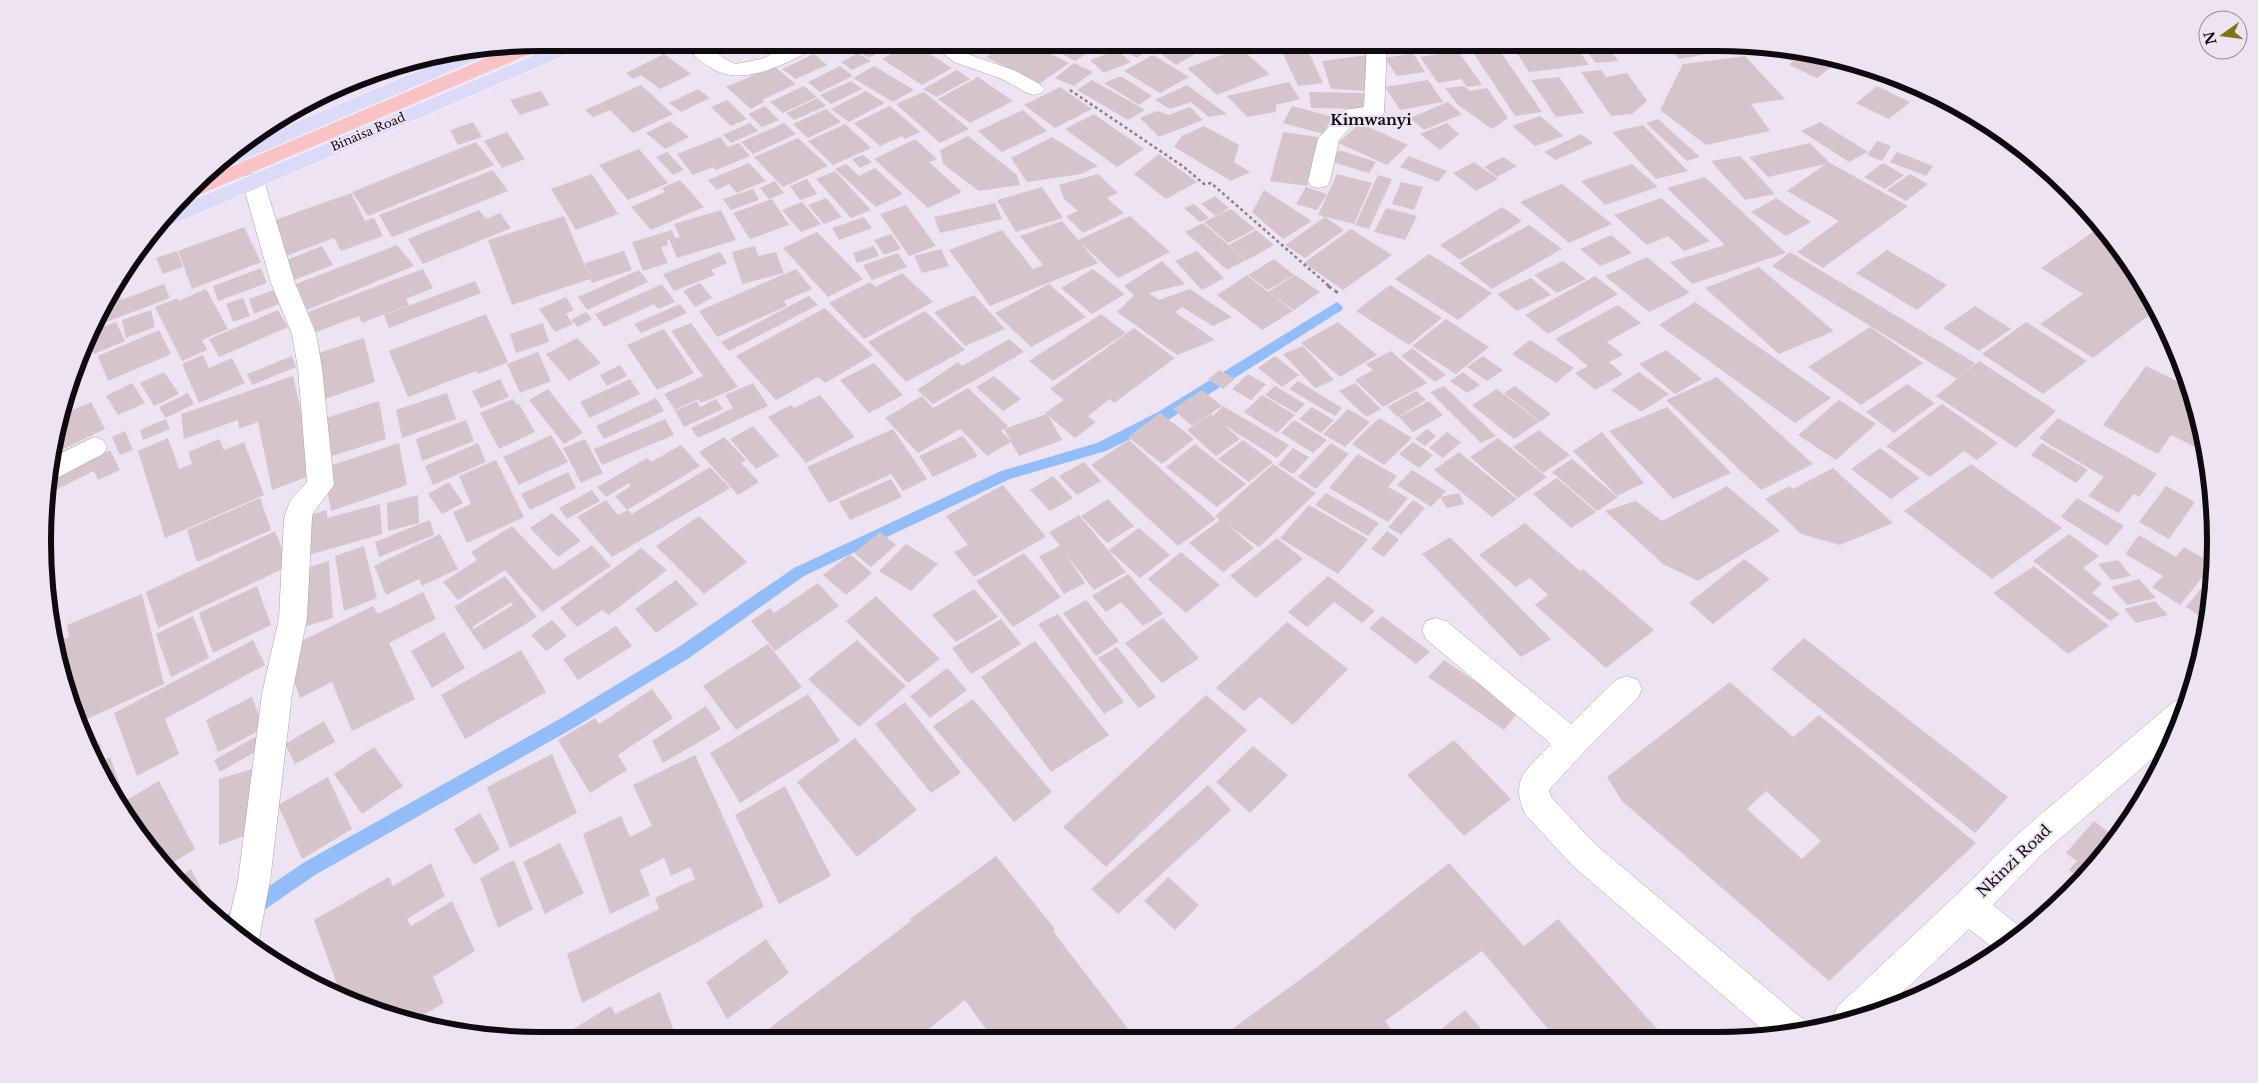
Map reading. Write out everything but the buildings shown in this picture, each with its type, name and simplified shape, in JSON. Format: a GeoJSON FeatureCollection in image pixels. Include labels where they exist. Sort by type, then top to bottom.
{"type":"FeatureCollection","features":[{"type":"Feature","properties":{"kind":"main road","name":"Binaisa Road"},"geometry":{"type":"LineString","coordinates":[[176,214],[557,51]]}},
{"type":"Feature","properties":{"kind":"main road"},"geometry":{"type":"LineString","coordinates":[[245,151],[469,57]]}},
{"type":"Feature","properties":{"kind":"street"},"geometry":{"type":"LineString","coordinates":[[703,51],[726,68],[742,69],[757,67],[794,51]]}},
{"type":"Feature","properties":{"kind":"street"},"geometry":{"type":"LineString","coordinates":[[952,51],[961,58],[1009,75],[1034,89]]}},
{"type":"Feature","properties":{"kind":"street"},"geometry":{"type":"LineString","coordinates":[[1319,181],[1329,139],[1351,114],[1374,113],[1377,51]]}},
{"type":"Feature","properties":{"kind":"street"},"geometry":{"type":"LineString","coordinates":[[244,931],[254,881],[277,694],[294,618],[298,518],[300,509],[321,485],[310,368],[304,334],[283,283],[253,181]]}},
{"type":"Feature","properties":{"kind":"street"},"geometry":{"type":"LineString","coordinates":[[57,466],[94,447]]}},
{"type":"Feature","properties":{"kind":"street"},"geometry":{"type":"LineString","coordinates":[[1436,630],[1572,743]]}},
{"type":"Feature","properties":{"kind":"street"},"geometry":{"type":"LineString","coordinates":[[1627,689],[1572,743],[1533,786],[1536,804],[1584,855],[1786,1027]]}},
{"type":"Feature","properties":{"kind":"street","name":"Nkinzi Road"},"geometry":{"type":"LineString","coordinates":[[1858,1011],[1968,906],[2028,845],[2158,748],[2165,737]]}},
{"type":"Feature","properties":{"kind":"street"},"geometry":{"type":"LineString","coordinates":[[1968,906],[2006,937]]}},
{"type":"Feature","properties":{"kind":"path"},"geometry":{"type":"LineString","coordinates":[[1034,89],[1047,84],[1061,84],[1184,167],[1204,184],[1211,183],[1239,206],[1272,239],[1338,294]]}},
{"type":"Feature","properties":{"kind":"shaded area"},"geometry":{"type":"Polygon","coordinates":[[[536,51],[192,198],[221,171],[498,53],[536,51]]]}},
{"type":"Feature","properties":{"kind":"waterway"},"geometry":{"type":"LineString","coordinates":[[232,921],[309,869],[571,721],[683,653],[799,572],[1006,475],[1101,447],[1163,416],[1337,307]]}},
{"type":"Feature","properties":{"kind":"district","name":"Kimwanyi"},"geometry":{"type":"Point","coordinates":[1371,120]}}]}
